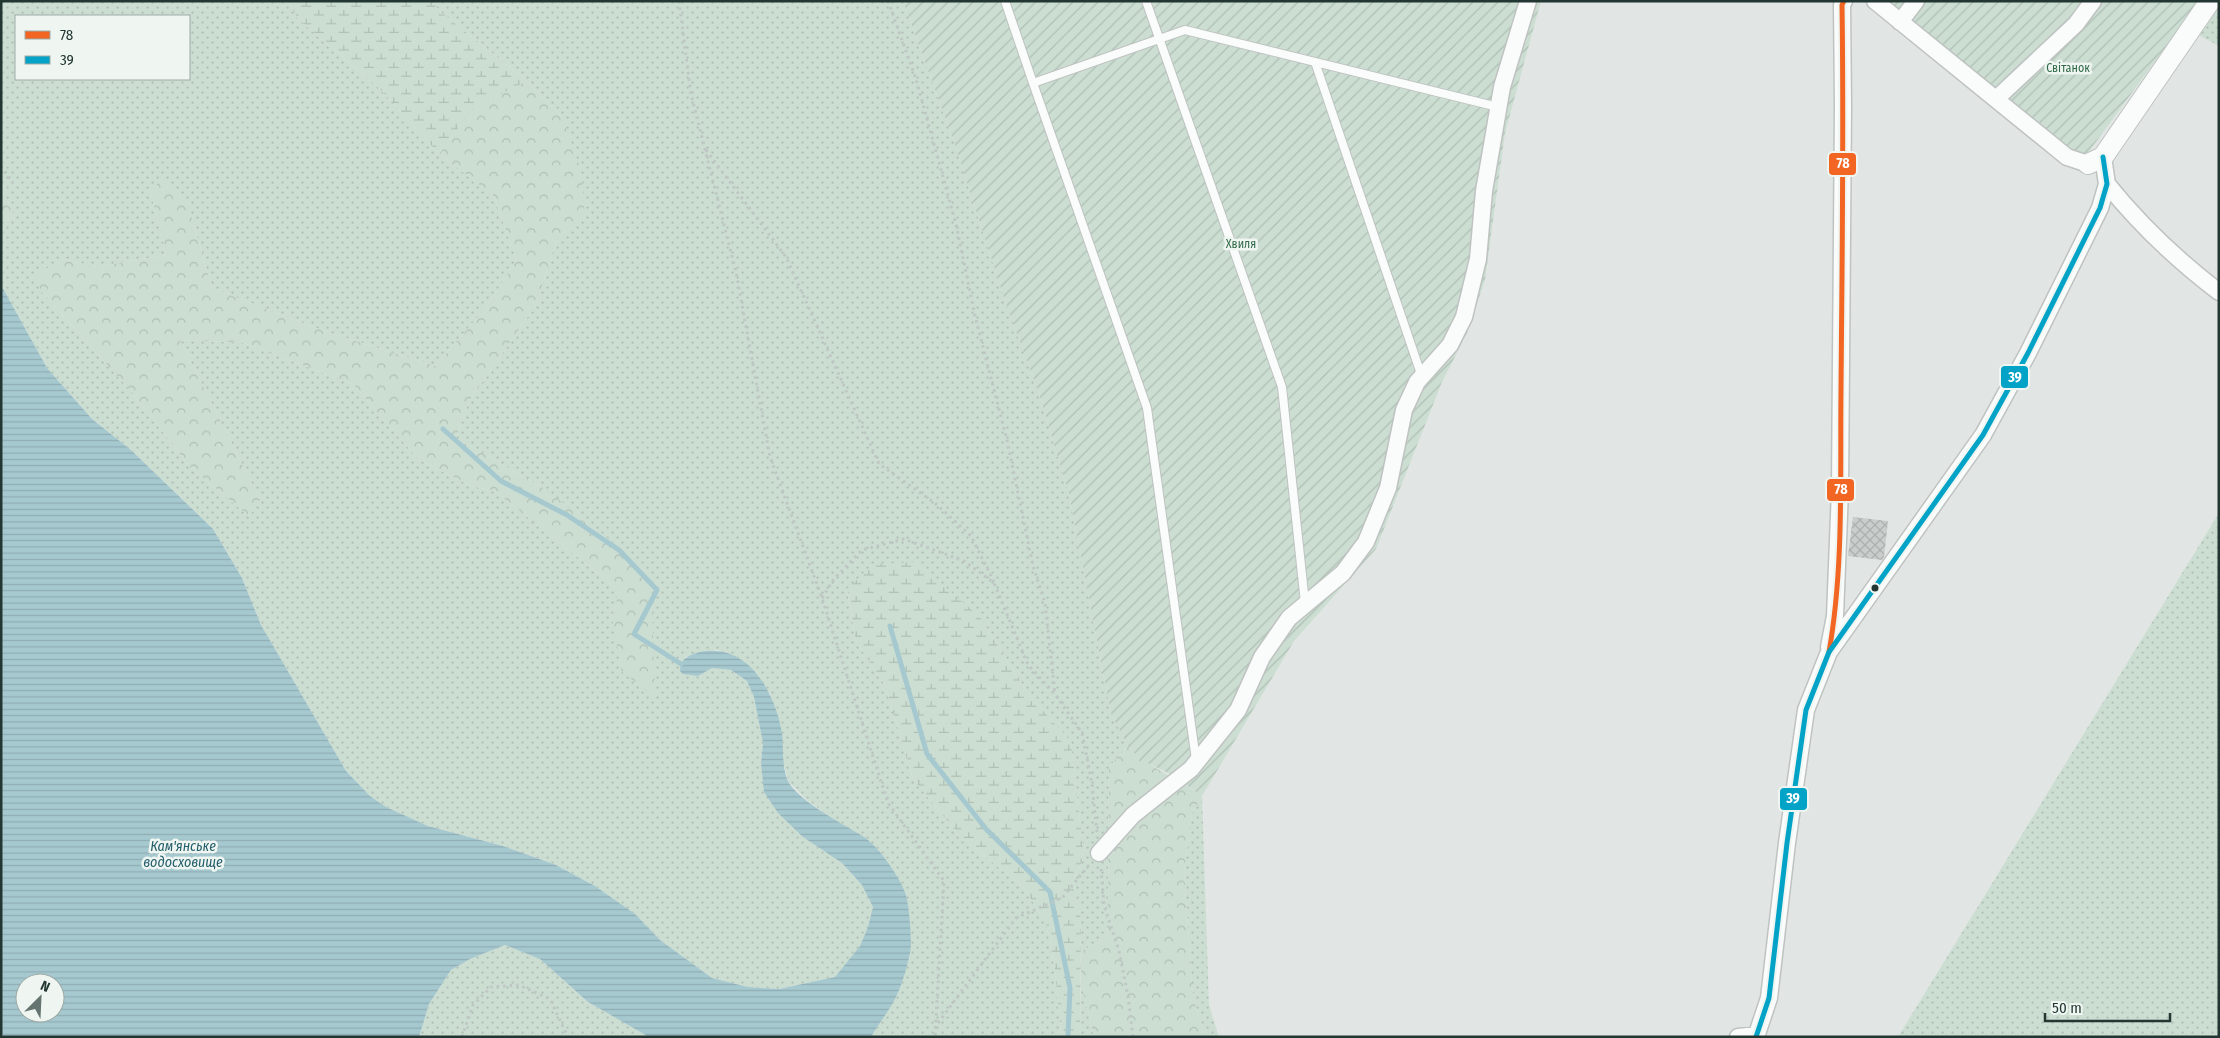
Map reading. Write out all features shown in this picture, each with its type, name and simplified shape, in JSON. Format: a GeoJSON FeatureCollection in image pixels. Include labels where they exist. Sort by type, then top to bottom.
{"type":"FeatureCollection","features":[{"type":"Feature","properties":{"kind":"street"},"geometry":{"type":"LineString","coordinates":[[1099,853],[1133,815],[1196,763],[1238,710],[1262,657],[1288,618],[1343,573],[1366,542],[1388,488],[1404,410],[1417,382],[1450,345],[1464,317],[1478,259],[1484,191],[1502,87],[1528,1]]}},
{"type":"Feature","properties":{"kind":"street"},"geometry":{"type":"LineString","coordinates":[[1738,1037],[1757,1036],[1769,998],[1787,843],[1806,710],[1828,652],[1835,616],[1840,490],[1842,5],[1844,1]]}},
{"type":"Feature","properties":{"kind":"street"},"geometry":{"type":"LineString","coordinates":[[1875,1],[2067,157],[2096,161]]}},
{"type":"Feature","properties":{"kind":"street"},"geometry":{"type":"LineString","coordinates":[[1900,22],[1916,1]]}},
{"type":"Feature","properties":{"kind":"street"},"geometry":{"type":"LineString","coordinates":[[1996,99],[2076,24],[2093,1]]}},
{"type":"Feature","properties":{"kind":"street"},"geometry":{"type":"LineString","coordinates":[[2096,161],[2210,1]]}},
{"type":"Feature","properties":{"kind":"street"},"geometry":{"type":"LineString","coordinates":[[2096,161],[2107,184],[2131,214],[2185,266],[2219,292]]}},
{"type":"Feature","properties":{"kind":"street"},"geometry":{"type":"LineString","coordinates":[[1828,652],[1984,435],[2028,353],[2100,208],[2107,184]]}},
{"type":"Feature","properties":{"kind":"lane"},"geometry":{"type":"LineString","coordinates":[[1005,1],[1147,408],[1196,763]]}},
{"type":"Feature","properties":{"kind":"lane"},"geometry":{"type":"LineString","coordinates":[[1146,1],[1282,387],[1305,603]]}},
{"type":"Feature","properties":{"kind":"lane"},"geometry":{"type":"LineString","coordinates":[[1034,82],[1185,30],[1498,107]]}},
{"type":"Feature","properties":{"kind":"lane"},"geometry":{"type":"LineString","coordinates":[[1315,62],[1422,377]]}},
{"type":"Feature","properties":{"kind":"path"},"geometry":{"type":"LineString","coordinates":[[679,1],[691,94],[736,272],[770,457],[822,598],[888,803],[944,881],[935,1037]]}},
{"type":"Feature","properties":{"kind":"path"},"geometry":{"type":"LineString","coordinates":[[888,1],[916,79],[956,224],[975,316],[1007,440],[1034,566],[1045,603],[1055,694]]}},
{"type":"Feature","properties":{"kind":"path"},"geometry":{"type":"LineString","coordinates":[[705,149],[786,258],[879,464],[935,503],[971,536],[994,583],[1028,665],[1055,694],[1082,733],[1092,784],[1104,905],[1119,951],[1128,996],[1133,1037]]}},
{"type":"Feature","properties":{"kind":"path"},"geometry":{"type":"LineString","coordinates":[[1,166],[13,183]]}},
{"type":"Feature","properties":{"kind":"path"},"geometry":{"type":"LineString","coordinates":[[822,598],[834,579],[862,550],[904,539],[964,561],[994,583]]}},
{"type":"Feature","properties":{"kind":"path"},"geometry":{"type":"LineString","coordinates":[[937,1024],[1016,918],[1062,898],[1099,853]]}},
{"type":"Feature","properties":{"kind":"path"},"geometry":{"type":"LineString","coordinates":[[462,1037],[473,1005],[491,987],[518,985],[550,998],[568,1037]]}},
{"type":"Feature","properties":{"kind":"green space"},"geometry":{"type":"Polygon","coordinates":[[[1,1],[288,1],[298,19],[380,89],[439,154],[493,195],[517,260],[485,309],[435,366],[324,331],[212,288],[189,208],[150,190],[166,255],[96,267],[63,259],[41,291],[132,392],[190,467],[249,516],[260,500],[180,340],[243,343],[353,384],[418,459],[471,486],[495,491],[619,590],[612,619],[653,621],[548,491],[456,438],[469,401],[536,305],[557,240],[562,117],[527,81],[442,13],[431,1],[903,1],[955,145],[1006,304],[1038,391],[1069,494],[1111,714],[1128,746],[1109,767],[1106,939],[1081,951],[1081,919],[1073,880],[1084,857],[1071,742],[1029,695],[980,617],[873,564],[847,590],[856,641],[885,685],[913,779],[959,835],[1023,887],[1046,922],[1055,970],[1061,1037],[871,1037],[898,994],[911,946],[906,895],[866,839],[831,818],[806,799],[789,782],[782,760],[782,733],[770,693],[718,650],[700,652],[685,657],[698,676],[712,668],[731,670],[747,681],[754,697],[763,743],[761,763],[803,837],[842,863],[862,885],[873,907],[868,927],[860,946],[835,977],[779,989],[748,987],[712,978],[660,940],[634,914],[595,886],[556,865],[503,846],[428,826],[386,807],[370,796],[346,771],[261,625],[242,578],[213,529],[131,450],[92,419],[47,368],[1,285],[1,222],[15,217],[1,187],[1,1]]]}},
{"type":"Feature","properties":{"kind":"green space"},"geometry":{"type":"Polygon","coordinates":[[[288,1],[431,1],[442,13],[527,81],[473,108],[439,154],[380,89],[298,19],[288,1]]]}},
{"type":"Feature","properties":{"kind":"green space","name":"Хвиля"},"geometry":{"type":"Polygon","coordinates":[[[903,1],[1541,1],[1505,133],[1485,280],[1467,333],[1442,382],[1376,549],[1294,641],[1202,796],[1170,774],[1141,760],[1128,746],[1111,714],[1069,494],[1038,391],[1006,304],[955,145],[903,1]]]}},
{"type":"Feature","properties":{"kind":"green space","name":"Світанок"},"geometry":{"type":"Polygon","coordinates":[[[1866,1],[2199,1],[2085,157],[1996,99],[1866,1]]]}},
{"type":"Feature","properties":{"kind":"green space"},"geometry":{"type":"Polygon","coordinates":[[[2219,1],[2219,46],[2182,26],[2219,1]]]}},
{"type":"Feature","properties":{"kind":"green space"},"geometry":{"type":"Polygon","coordinates":[[[527,81],[562,117],[581,170],[585,218],[557,240],[536,305],[469,401],[456,438],[548,491],[651,573],[655,697],[622,672],[612,619],[619,590],[495,491],[471,486],[418,459],[353,384],[243,343],[180,340],[260,500],[249,516],[190,467],[132,392],[41,291],[35,275],[63,259],[96,267],[166,255],[150,190],[164,178],[189,208],[212,288],[324,331],[435,366],[485,309],[517,260],[493,195],[439,154],[472,108],[527,81]]]}},
{"type":"Feature","properties":{"kind":"green space"},"geometry":{"type":"Polygon","coordinates":[[[1,187],[15,217],[1,222],[1,187]]]}},
{"type":"Feature","properties":{"kind":"green space"},"geometry":{"type":"Polygon","coordinates":[[[2219,513],[2219,1037],[1898,1037],[2219,513]]]}},
{"type":"Feature","properties":{"kind":"green space"},"geometry":{"type":"Polygon","coordinates":[[[916,562],[980,617],[1029,695],[1071,742],[1084,857],[1073,880],[1081,919],[1080,1037],[1061,1037],[1055,970],[1046,922],[1023,887],[959,835],[913,779],[885,685],[856,641],[847,589],[873,564],[916,562]]]}},
{"type":"Feature","properties":{"kind":"green space"},"geometry":{"type":"Polygon","coordinates":[[[1128,746],[1153,767],[1202,796],[1192,814],[1184,871],[1193,998],[1206,1037],[1094,1037],[1081,982],[1081,951],[1106,939],[1109,767],[1128,746]]]}},
{"type":"Feature","properties":{"kind":"green space"},"geometry":{"type":"Polygon","coordinates":[[[1202,796],[1209,1005],[1219,1037],[1206,1037],[1193,998],[1184,871],[1192,814],[1202,796]]]}},
{"type":"Feature","properties":{"kind":"green space"},"geometry":{"type":"Polygon","coordinates":[[[505,945],[540,959],[588,1002],[649,1037],[419,1037],[429,1004],[451,970],[470,959],[505,945]]]}},
{"type":"Feature","properties":{"kind":"green space"},"geometry":{"type":"Polygon","coordinates":[[[1081,982],[1094,1037],[1080,1037],[1081,982]]]}},
{"type":"Feature","properties":{"kind":"water","name":"Кам'янське водосховище"},"geometry":{"type":"Polygon","coordinates":[[[1,285],[47,368],[92,419],[131,450],[213,529],[242,578],[261,625],[346,771],[370,796],[386,807],[428,826],[503,846],[556,865],[595,886],[635,914],[660,940],[712,978],[748,987],[779,989],[835,977],[860,946],[868,927],[873,907],[862,885],[842,863],[803,837],[778,813],[764,792],[761,763],[763,743],[754,697],[747,681],[731,670],[712,668],[698,676],[683,674],[680,671],[682,663],[689,656],[700,652],[717,651],[732,655],[745,662],[766,687],[778,717],[782,733],[784,769],[793,789],[811,804],[864,837],[876,848],[899,880],[906,895],[908,906],[911,944],[906,970],[894,1001],[871,1037],[649,1037],[588,1002],[540,959],[505,945],[470,959],[451,970],[429,1004],[419,1037],[4,1037],[1,1031],[1,285]]]}},
{"type":"Feature","properties":{"kind":"building"},"geometry":{"type":"Polygon","coordinates":[[[1853,517],[1888,521],[1884,557],[1882,560],[1848,556],[1853,517]]]}},
{"type":"Feature","properties":{"kind":"waterway"},"geometry":{"type":"LineString","coordinates":[[443,429],[501,481],[567,515],[619,550],[657,590],[634,634],[681,664]]}},
{"type":"Feature","properties":{"kind":"waterway"},"geometry":{"type":"LineString","coordinates":[[890,626],[927,754],[986,829],[1050,892],[1070,988],[1068,1037]]}},
{"type":"Feature","properties":{"kind":"transit line","name":"78"},"geometry":{"type":"LineString","coordinates":[[1829,652],[1837,587],[1840,522],[1843,149],[1842,5],[1844,1]]}},
{"type":"Feature","properties":{"kind":"transit line","name":"39"},"geometry":{"type":"LineString","coordinates":[[1756,1037],[1769,998],[1787,843],[1806,710],[1829,652],[1983,435],[2028,353],[2100,208],[2107,184],[2103,157]]}}]}
